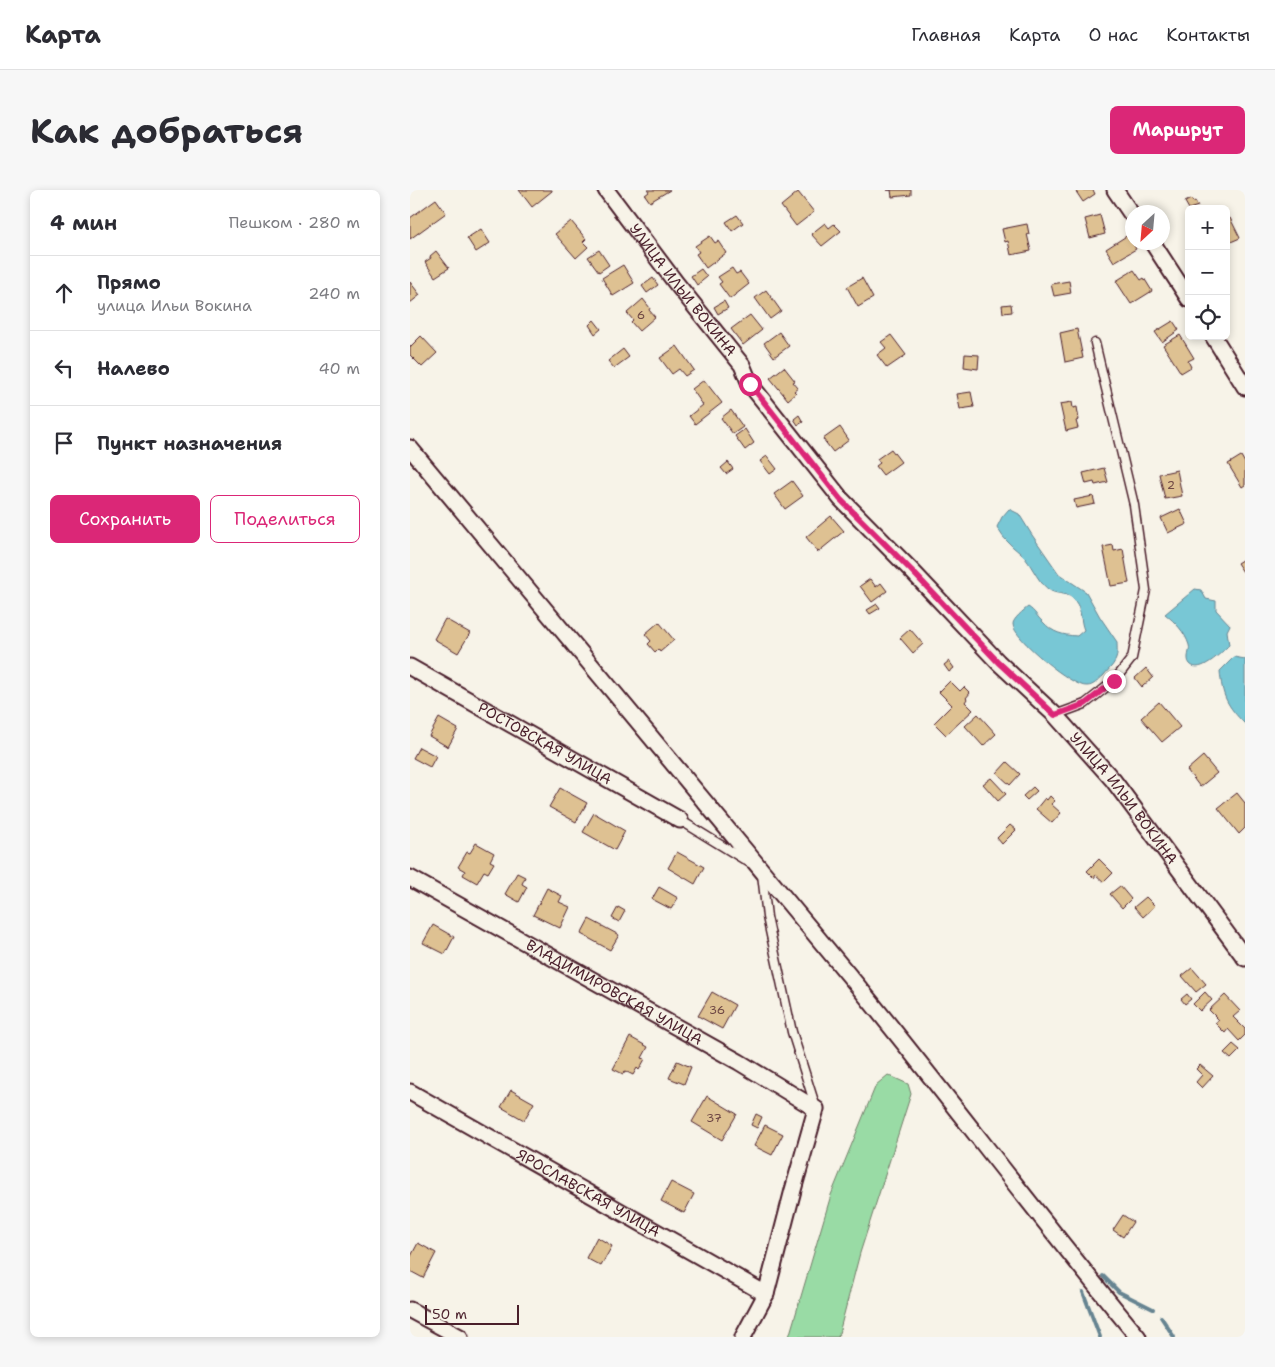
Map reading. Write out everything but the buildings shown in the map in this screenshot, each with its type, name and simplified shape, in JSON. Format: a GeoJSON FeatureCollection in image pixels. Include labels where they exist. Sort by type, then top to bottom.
{"type":"FeatureCollection","features":[{"type":"Feature","properties":{"kind":"street","name":"УЛИЦА ИЛЬИ ВОКИНА"},"geometry":{"type":"LineString","coordinates":[[606,190],[676,283],[742,365],[750,384],[840,499],[911,570],[998,662],[1055,715],[1113,780],[1245,958]]}},
{"type":"Feature","properties":{"kind":"street"},"geometry":{"type":"LineString","coordinates":[[1115,190],[1125,205]]}},
{"type":"Feature","properties":{"kind":"street"},"geometry":{"type":"LineString","coordinates":[[1157,250],[1186,295]]}},
{"type":"Feature","properties":{"kind":"street"},"geometry":{"type":"LineString","coordinates":[[1216,340],[1245,387]]}},
{"type":"Feature","properties":{"kind":"street"},"geometry":{"type":"LineString","coordinates":[[410,448],[858,986],[1138,1337]]}},
{"type":"Feature","properties":{"kind":"street","name":"РОСТОВСКАЯ УЛИЦА"},"geometry":{"type":"LineString","coordinates":[[410,667],[680,820]]}},
{"type":"Feature","properties":{"kind":"street","name":"ВЛАДИМИРОВСКАЯ УЛИЦА"},"geometry":{"type":"LineString","coordinates":[[410,878],[739,1062],[816,1109]]}},
{"type":"Feature","properties":{"kind":"street","name":"ЯРОСЛАВСКАЯ УЛИЦА"},"geometry":{"type":"LineString","coordinates":[[410,1092],[766,1294]]}},
{"type":"Feature","properties":{"kind":"street"},"geometry":{"type":"LineString","coordinates":[[743,1337],[766,1294],[792,1190],[816,1109]]}},
{"type":"Feature","properties":{"kind":"street"},"geometry":{"type":"LineString","coordinates":[[410,1310],[460,1337]]}},
{"type":"Feature","properties":{"kind":"lane"},"geometry":{"type":"LineString","coordinates":[[1055,715],[1085,704],[1114,681],[1132,658],[1146,590],[1134,505],[1095,343]]}},
{"type":"Feature","properties":{"kind":"lane"},"geometry":{"type":"LineString","coordinates":[[680,820],[761,870],[767,917],[792,1032],[816,1109]]}},
{"type":"Feature","properties":{"kind":"green space"},"geometry":{"type":"Polygon","coordinates":[[[888,1075],[908,1084],[911,1094],[860,1253],[838,1337],[789,1337],[831,1195],[876,1085],[888,1075]]]}},
{"type":"Feature","properties":{"kind":"water"},"geometry":{"type":"Polygon","coordinates":[[[1009,509],[1019,514],[1059,574],[1086,592],[1117,642],[1117,654],[1114,663],[1092,685],[1080,684],[1057,671],[1032,650],[1015,630],[1013,622],[1028,607],[1050,629],[1058,633],[1077,636],[1084,630],[1079,608],[1073,598],[1047,588],[1039,580],[1025,558],[1000,533],[997,527],[1009,509]]]}},
{"type":"Feature","properties":{"kind":"water"},"geometry":{"type":"Polygon","coordinates":[[[1195,589],[1201,590],[1206,599],[1216,601],[1216,610],[1230,625],[1227,631],[1229,645],[1211,661],[1199,667],[1194,667],[1190,664],[1188,659],[1189,647],[1185,636],[1165,614],[1195,589]]]}},
{"type":"Feature","properties":{"kind":"water"},"geometry":{"type":"Polygon","coordinates":[[[1234,657],[1245,659],[1245,724],[1226,700],[1221,680],[1220,671],[1234,657]]]}},
{"type":"Feature","properties":{"kind":"waterway"},"geometry":{"type":"LineString","coordinates":[[1103,1276],[1119,1292],[1153,1309]]}},
{"type":"Feature","properties":{"kind":"waterway"},"geometry":{"type":"LineString","coordinates":[[1083,1292],[1100,1337]]}},
{"type":"Feature","properties":{"kind":"waterway"},"geometry":{"type":"LineString","coordinates":[[1161,1317],[1174,1337]]}},
{"type":"Feature","properties":{"kind":"route"},"geometry":{"type":"LineString","coordinates":[[750,384],[840,499],[911,570],[998,662],[1055,715],[1085,704],[1114,681]]}}]}
